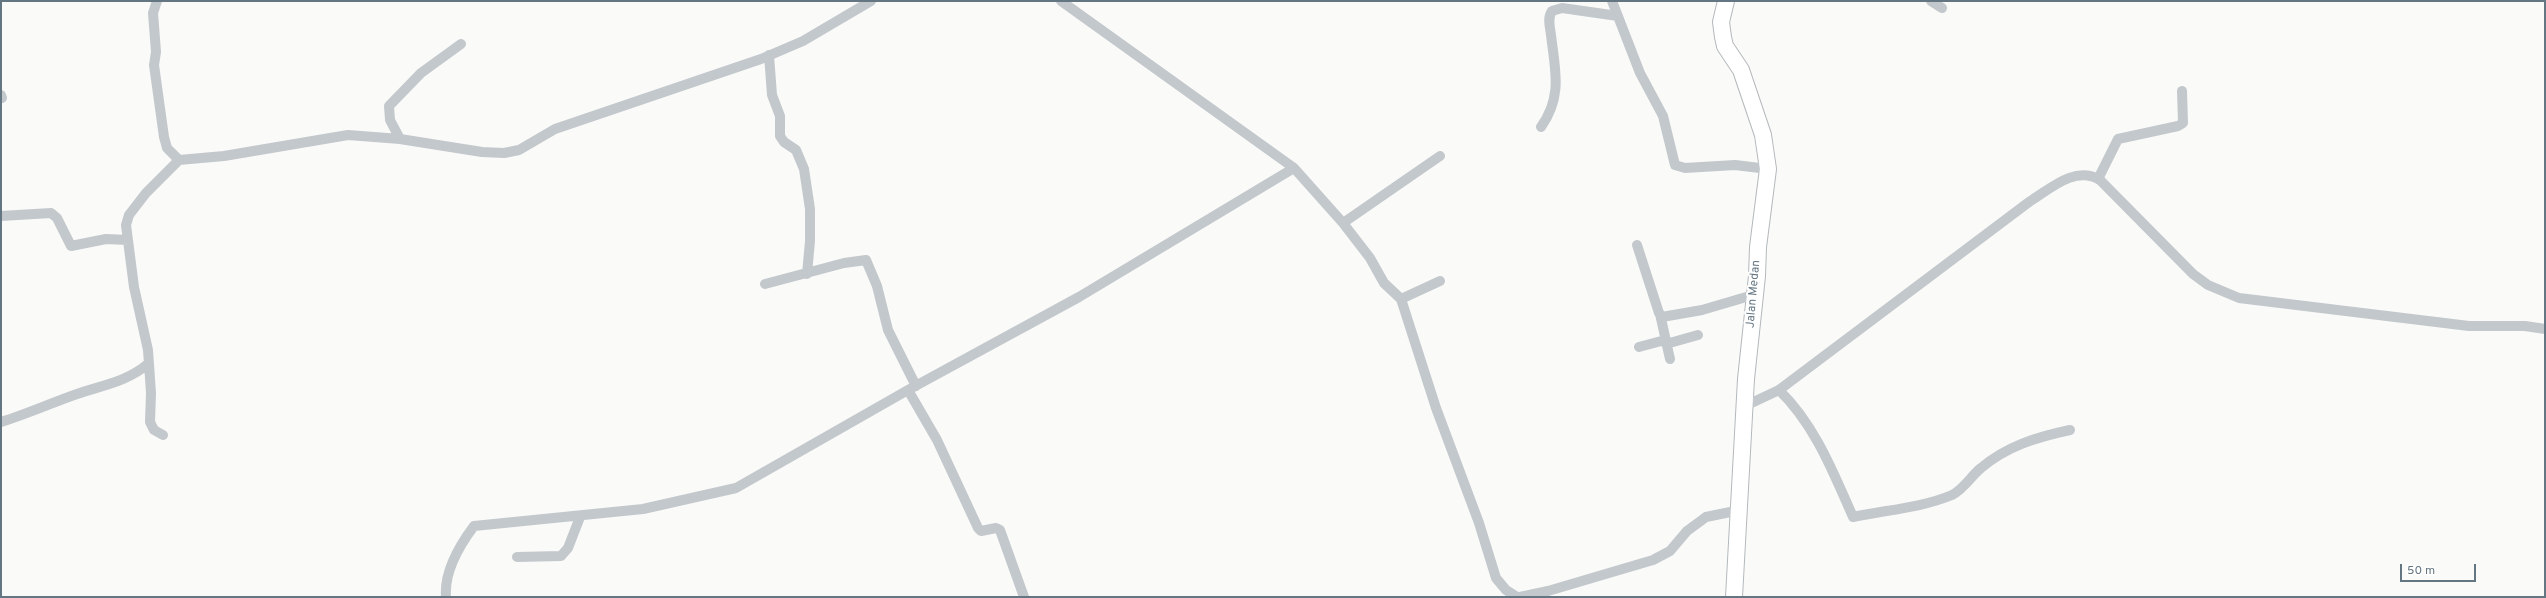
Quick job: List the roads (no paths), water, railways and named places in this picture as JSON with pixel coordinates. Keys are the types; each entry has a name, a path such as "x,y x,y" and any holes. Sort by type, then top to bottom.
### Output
{"highway":[{"name":"Jalan Medan","path":"1726,1 1721,22 1725,46 1742,70 1763,135 1768,169 1754,295 1745,406 1734,597"}],"street":[{"path":"157,1 153,13 156,52 154,65 164,137 167,148 179,160"},
{"path":"163,436 154,430 150,422 149,363 134,287 126,225 128,215 164,174 179,160 224,156 348,135 400,139 482,152 504,153 519,150 555,129 769,55 802,41 870,1"},
{"path":"1061,1 1294,168 1343,223 1370,258 1384,284 1401,299 1436,408 1496,578 1505,594 1518,597 1548,591 1653,560 1670,551 1687,531 1706,517 1740,510"},
{"path":"1612,1 1640,73 1663,116 1674,165 1685,168 1735,165 1768,169"},
{"path":"1931,1 1942,8"},
{"path":"1541,127 1551,112 1556,94 1549,23 1551,13 1555,9 1562,8 1618,16"},
{"path":"400,139 390,120 389,106 421,73 461,44"},
{"path":"769,55 772,94 780,116 780,136 784,142 796,150 804,169 810,210 810,241 807,274"},
{"path":"2098,179 2119,139 2181,124 2184,119 2182,91"},
{"path":"1343,223 1440,156"},
{"path":"446,597 445,585 460,546 474,526 580,517 643,509 736,488 912,388 1079,297 1294,168"},
{"path":"1745,406 1779,390 2029,202 2074,176 2088,175 2098,179 2193,274 2208,285 2239,298 2469,326 2525,326 2545,329"},
{"path":"1,216 51,213 57,218 71,246 106,239 128,240"},
{"path":"1637,245 1660,314 1670,359"},
{"path":"765,284 844,263 866,260 876,286 888,330 912,388 977,527 981,530 996,528 1000,530 1024,597"},
{"path":"1401,299 1440,281"},
{"path":"1660,314 1664,317 1702,310 1754,295"},
{"path":"1639,347 1698,335"},
{"path":"1,422 83,392 118,383 138,373 149,363"},
{"path":"1779,390 1792,402 1814,433 1853,517 1924,503 1953,494 1980,469 2004,452 2024,441 2070,430"},
{"path":"517,557 561,556 568,548 580,517"}]}
